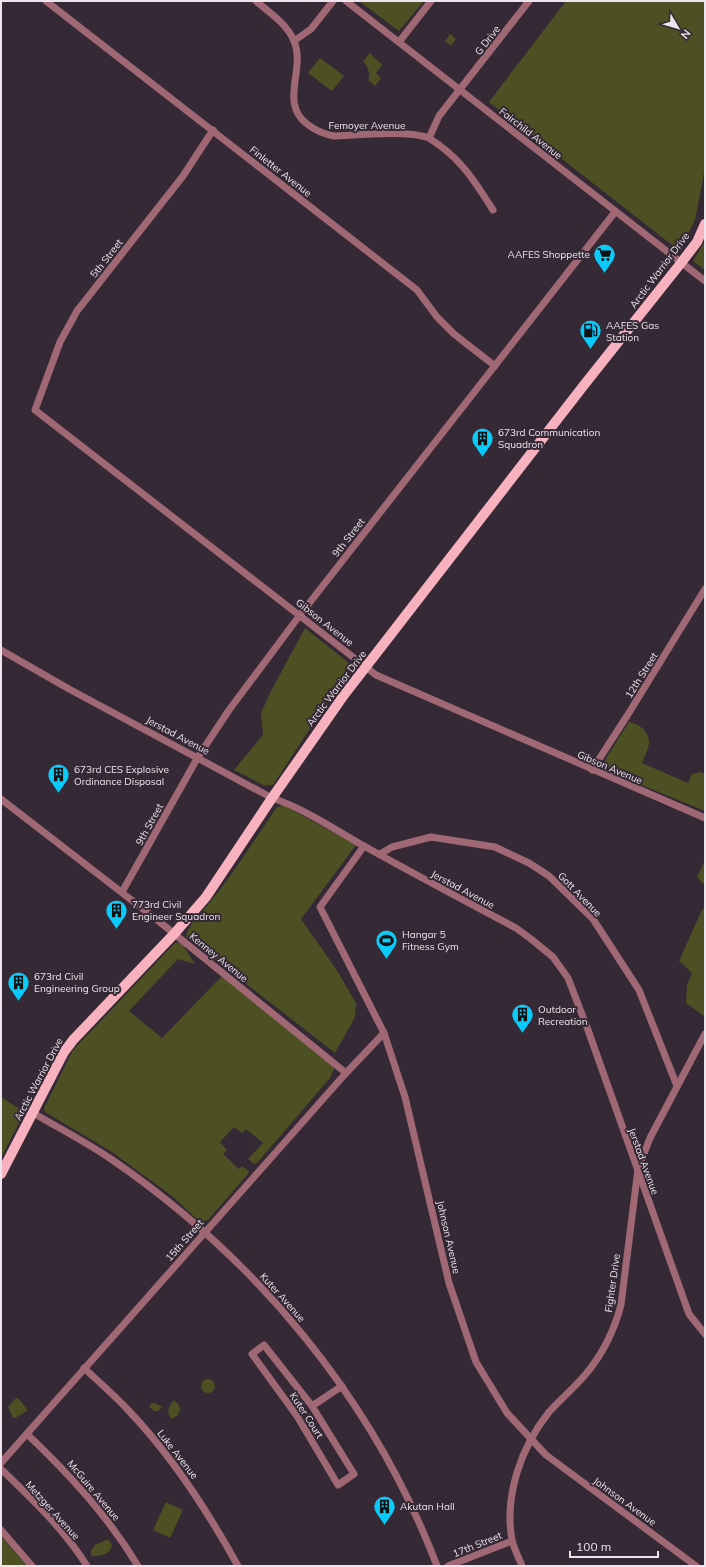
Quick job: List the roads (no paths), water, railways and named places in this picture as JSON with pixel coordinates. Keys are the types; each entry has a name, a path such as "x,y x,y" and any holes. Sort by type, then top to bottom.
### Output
{"main road":[{"name":"Arctic Warrior Drive","path":"1,1174 64,1052 73,1040 174,934 206,897 272,798 344,695 584,385 681,263 697,242 705,224"}],"street":[{"name":"Finletter Avenue","path":"46,1 417,290 437,317 454,334 495,366"},
{"name":"Femoyer Avenue","path":"256,1 283,25 294,40 298,52 297,74 293,95 295,110 303,121 323,134 334,136 404,134 429,138 460,162 493,210"},
{"path":"294,40 311,29 333,1"},
{"name":"Fairchild Avenue","path":"346,1 705,281"},
{"path":"399,42 431,1"},
{"name":"G Drive","path":"429,138 439,116 529,1"},
{"name":"5th Street","path":"35,410 60,342 77,311 183,176 213,130"},
{"name":"9th Street","path":"122,892 198,757 226,715 300,615 615,212"},
{"name":"Gibson Avenue","path":"35,410 376,675 389,682 705,818"},
{"name":"12th Street","path":"592,770 705,589"},
{"name":"Jerstad Avenue","path":"1,650 272,798 285,802 334,828 364,846 516,928 532,939 553,957 568,978 689,1314 705,1334"},
{"name":"Kenney Avenue","path":"1,799 122,892 346,1073"},
{"name":"Gott Avenue","path":"380,854 392,848 431,837 495,847 529,863 549,876 593,920 639,990 677,1086"},
{"name":"Johnson Avenue","path":"364,846 320,907 384,1033 405,1097 449,1283 476,1362 506,1413 546,1455 696,1566"},
{"name":"15th Street","path":"1,1462 346,1073 384,1033"},
{"name":"Fighter Drive","path":"522,1566 512,1541 510,1509 516,1473 531,1439 549,1412 585,1375 599,1357 617,1321 621,1305 638,1169 650,1138 705,1034"},
{"name":"Kuter Avenue","path":"33,1113 82,1140 110,1158 156,1192 205,1232 241,1265 270,1295 304,1335 342,1386 366,1423 398,1479 416,1515 437,1566"},
{"name":"Kuter Court","path":"264,1345 312,1406 354,1474 338,1485 297,1416 252,1354 264,1345"},
{"name":"Luke Avenue","path":"84,1368 129,1410 174,1464 208,1513 238,1566"},
{"name":"Kuter Court","path":"312,1406 342,1386"},
{"name":"McGuire Avenue","path":"27,1434 59,1465 90,1499 138,1566"},
{"name":"Metzger Avenue","path":"1,1469 35,1502 65,1536 87,1566"},
{"path":"1,1530 32,1566"},
{"name":"17th Street","path":"448,1566 512,1541"}],"place":[{"name":"AAFES Shoppette","path":"605,274"},
{"name":"AAFES Gas Station","path":"591,350"},
{"name":"673rd Communication Squadron","path":"482,458"},
{"name":"673rd CES Explosive Ordinance Disposal","path":"59,794"},
{"name":"773rd Civil Engineer Squadron","path":"117,930"},
{"name":"Hangar 5 Fitness Gym","path":"387,960"},
{"name":"673rd Civil Engineering Group","path":"19,1002"},
{"name":"Outdoor Recreation","path":"523,1034"},
{"name":"Akutan Hall","path":"384,1526"}]}
